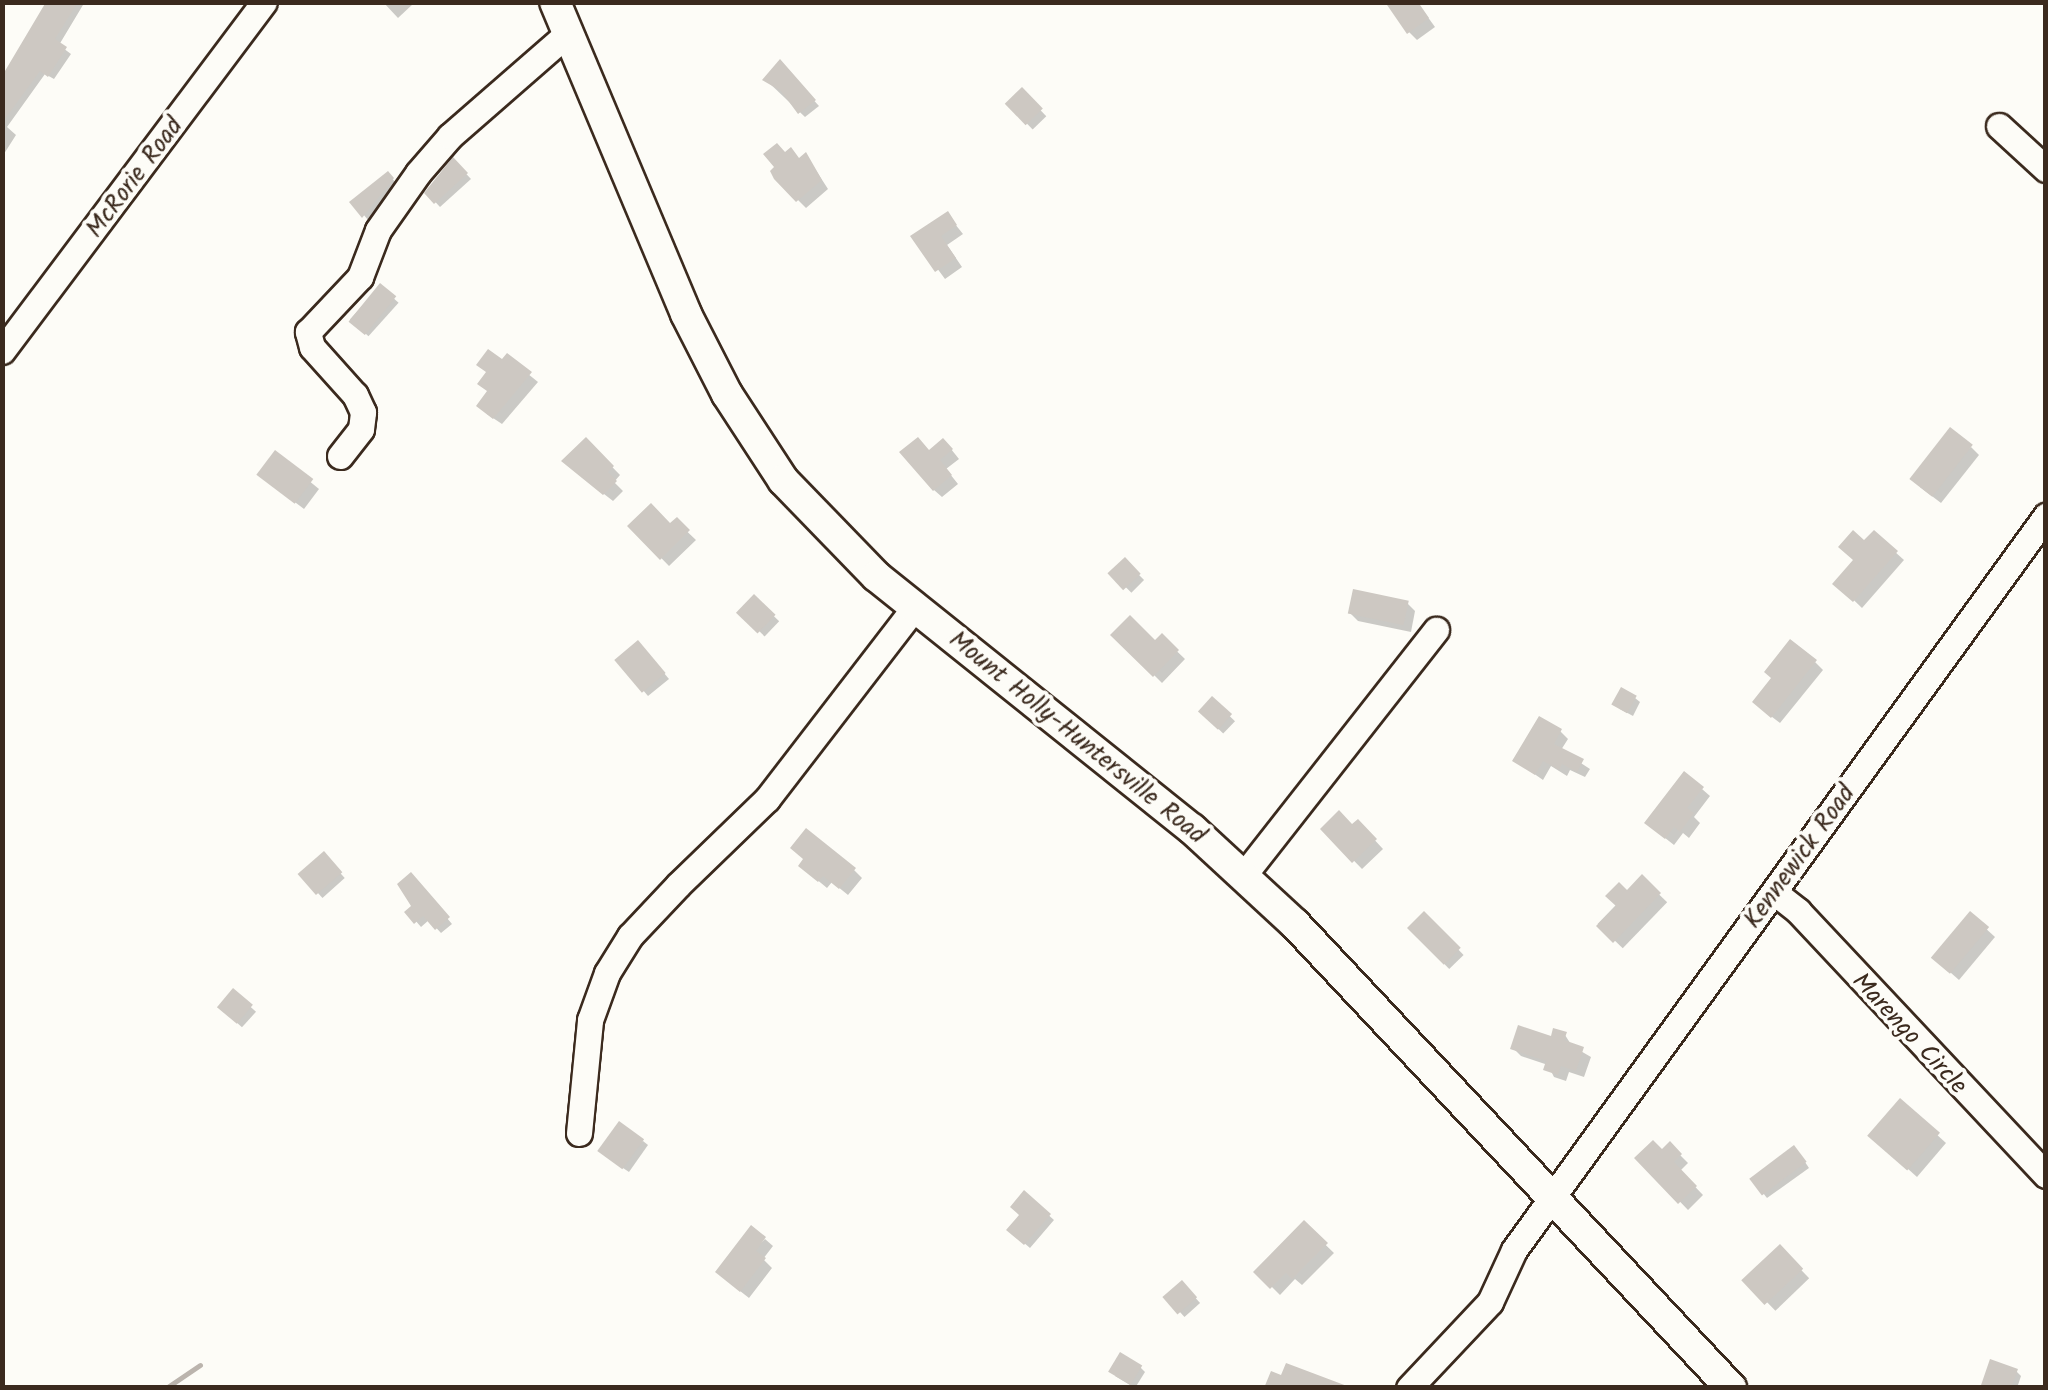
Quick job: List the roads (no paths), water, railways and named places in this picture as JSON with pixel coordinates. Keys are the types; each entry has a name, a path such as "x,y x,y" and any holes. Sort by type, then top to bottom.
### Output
{"main road":[{"name":"Mount Holly-Huntersville Road","path":"554,2 686,314 744,423 821,524 914,608 1192,829 1244,876 1330,958 1731,1388"}],"street":[{"name":"McRorie Road","path":"2,350 264,2"},
{"path":"340,456 361,429 363,412 355,395 312,348 308,332 360,277 378,230 450,136 568,34"},
{"path":"1999,126 2046,169"},
{"name":"Kennewick Road","path":"1409,1388 1490,1302 1514,1250 2046,516"},
{"path":"579,1133 590,1020 606,972 630,936 768,799 914,608"},
{"path":"1244,876 1436,630"},
{"name":"Marengo Circle","path":"1774,892 1798,912 2046,1175"}],"waterway":[{"path":"166,1388 200,1365"}]}
